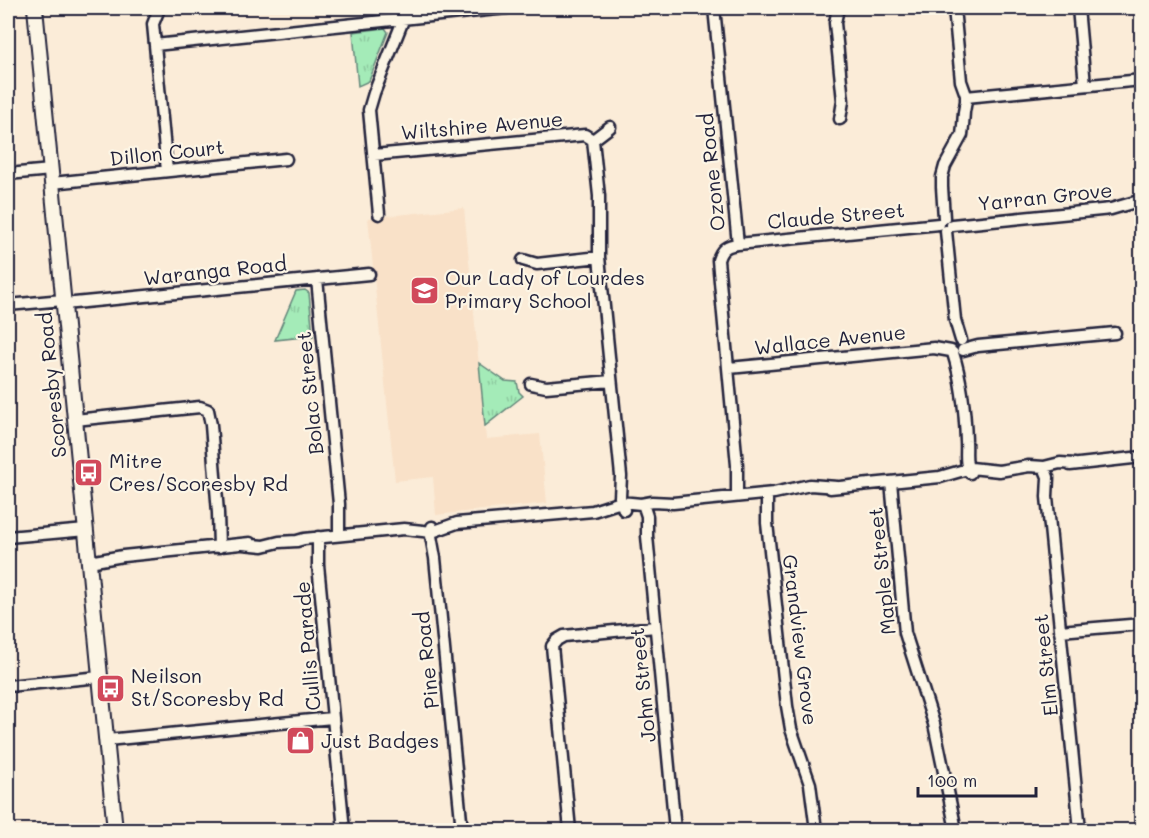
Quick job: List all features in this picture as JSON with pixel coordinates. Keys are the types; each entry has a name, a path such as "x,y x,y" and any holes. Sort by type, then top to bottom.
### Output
{"main road":[{"name":"Scoresby Road","path":"35,8 115,831"}],"street":[{"path":"155,45 406,13 507,8"},
{"name":"Ozone Road","path":"714,8 738,244 726,247 718,260 740,496"},
{"path":"838,8 835,23 843,101 840,119"},
{"path":"954,8 961,81 966,97 962,135 945,166 942,187 970,470"},
{"path":"1078,8 1085,86"},
{"path":"159,9 153,24 167,171"},
{"path":"380,214 369,110 406,13"},
{"path":"966,97 1142,80"},
{"path":"610,126 593,140 599,196 599,257 624,505"},
{"name":"Wiltshire Avenue","path":"374,154 585,135 593,140"},
{"name":"Dillon Court","path":"8,174 51,177 167,171 286,159"},
{"name":"Yarran Grove","path":"945,224 1107,210 1142,200"},
{"name":"Claude Street","path":"738,244 945,224"},
{"path":"523,260 537,264 599,257"},
{"name":"Waranga Road","path":"8,305 369,274"},
{"name":"Bolac Street","path":"317,279 342,535"},
{"path":"957,347 1115,333"},
{"name":"Wallace Avenue","path":"729,368 957,347"},
{"path":"531,384 551,387 611,381"},
{"path":"75,420 200,407 208,410 221,547"},
{"path":"89,559 221,547 277,537 312,538 404,529 416,525 432,530 446,522 457,524 593,511 624,505 644,509 652,502 795,494 837,487 940,477 956,478 970,470 985,475 1029,466 1044,470 1060,463 1075,464 1142,457"},
{"name":"Elm Street","path":"1044,470 1080,831"},
{"name":"Maple Street","path":"891,482 905,633 934,724 956,831"},
{"name":"Grandview Grove","path":"767,494 767,523 787,706 791,729 810,784 816,831"},
{"name":"John Street","path":"644,509 675,831"},
{"path":"8,537 86,530"},
{"name":"Pine Road","path":"432,530 462,831"},
{"name":"Cullis Parade","path":"312,538 318,566 344,831"},
{"path":"1060,631 1142,624"},
{"path":"570,831 552,646 556,640 564,636 655,627"},
{"path":"8,686 100,677"},
{"path":"107,740 332,718"}],"shaded area":[{"name":"Our Lady of Lourdes Primary School","path":"464,208 486,439 540,434 547,503 436,515 433,477 395,481 368,218"}],"green space":[{"path":"385,28 388,32 369,81 358,86 353,32"},
{"path":"305,290 309,293 313,336 275,340 296,291"},
{"path":"479,363 505,381 517,382 519,392 523,396 485,426"}],"place":[{"name":"Our Lady of Lourdes Primary School","path":"424,290"},
{"name":"Mitre Cres/Scoresby Rd","path":"88,473"},
{"name":"Neilson St/Scoresby Rd","path":"110,688"},
{"name":"Just Badges","path":"300,741"}]}
